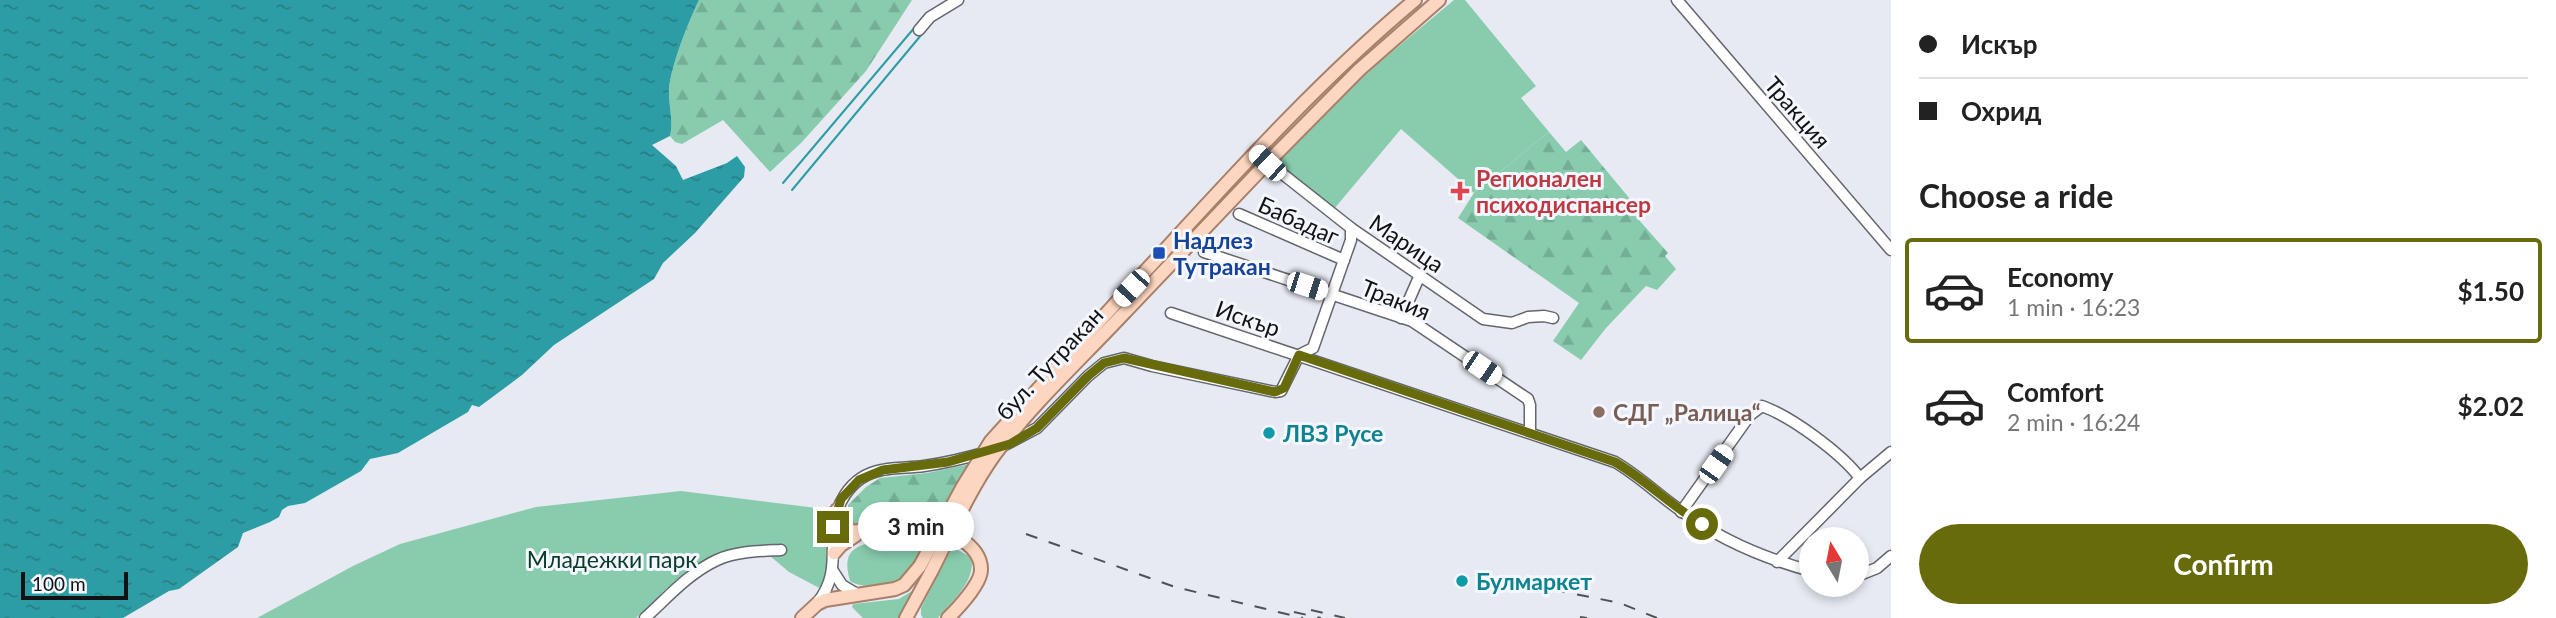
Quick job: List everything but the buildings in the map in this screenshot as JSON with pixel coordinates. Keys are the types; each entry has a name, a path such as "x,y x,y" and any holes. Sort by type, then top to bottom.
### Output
{"main road":[{"name":"бул. Тутракан","path":"909,616 925,569 994,455 1256,153 1348,58 1415,0"},
{"name":"бул. Тутракан","path":"1120,308 1368,62 1439,0"},
{"path":"837,510 841,521 858,532"},
{"path":"833,536 906,524 933,526 956,537 973,550 982,569 979,578 948,618"},
{"path":"834,553 858,532"},
{"path":"802,618 817,604 837,596 895,589 925,569"}],"street":[{"path":"919,30 930,17 958,0"},
{"name":"Тракция","path":"1677,0 1891,250"},
{"name":"Марица","path":"1256,153 1350,228 1483,319 1512,323 1528,317 1553,318"},
{"name":"Бабадаг","path":"1239,214 1344,260"},
{"path":"817,604 833,571 833,536 837,510 841,499 859,480 883,470 948,462 1010,444 1037,428 1104,363 1124,358 1275,392 1284,388 1299,355 1313,348 1351,240 1350,228"},
{"name":"Тракия","path":"1204,252 1412,321 1528,399 1530,432"},
{"path":"1401,318 1420,275"},
{"name":"Искър","path":"1171,313 1615,462 1649,484 1681,512 1744,549 1799,568"},
{"path":"1681,512 1750,415 1762,406 1774,411 1835,452 1860,478"},
{"path":"1777,562 1860,478 1891,452"},
{"path":"645,618 689,577 719,559 749,552 781,550"},
{"path":"1869,571 1891,556"},
{"path":"833,571 842,585 858,594"}],"green space":[{"path":"699,0 912,0 866,71 802,142 770,172 723,120 682,144 675,142 670,136 669,88 673,67"},
{"path":"1454,0 1465,0 1536,86 1521,98 1549,132 1474,193 1401,129 1334,209 1276,164 1370,70"},
{"path":"1549,132 1566,152 1581,140 1630,199 1625,204 1668,253 1665,256 1676,269 1657,290 1646,286 1606,328 1581,360 1553,341 1579,303 1458,218 1474,193"},
{"path":"975,463 939,524 907,517 859,529 848,518 848,505 866,487 880,478 927,473"},
{"name":"Младежки парк","path":"681,491 833,510 825,591 789,572 758,546 717,556 666,589 636,618 257,618 400,544 536,507"},
{"path":"902,534 926,541 909,573 893,582 878,586 850,581 848,560 854,549"},
{"path":"952,547 971,557 972,566 967,582 938,618 923,618 921,608"},
{"path":"917,588 900,618 863,618 852,607 853,604 899,599"}],"water":[{"path":"0,0 699,0 673,67 669,88 670,136 652,145 676,166 683,180 727,163 737,156 745,167 744,177 695,233 663,263 654,279 554,345 522,375 479,407 472,405 468,412 398,453 370,459 361,471 305,503 288,506 282,510 279,517 243,533 238,547 179,589 169,591 123,618 0,618"}],"waterway":[{"path":"783,183 915,27"},
{"path":"792,190 922,34"}],"railway":[{"path":"1026,534 1175,587 1303,618"},
{"path":"1530,585 1620,603 1657,618"},
{"path":"1311,610 1345,618"},
{"path":"1294,612 1321,618"},
{"path":"1580,617 1587,618"}],"place":[{"name":"Регионален психодиспансер","path":"1460,191"},
{"name":"Надлез Тутракан","path":"1159,253"},
{"name":"СДГ „Ралица“","path":"1599,412"},
{"name":"ЛВЗ Русе","path":"1269,433"},
{"name":"Булмаркет","path":"1462,581"}],"route":[{"path":"833,527 841,499 859,480 883,470 948,462 1010,444 1037,428 1104,363 1124,358 1275,392 1284,388 1299,355 1615,462 1649,484 1681,512 1702,524"}]}
